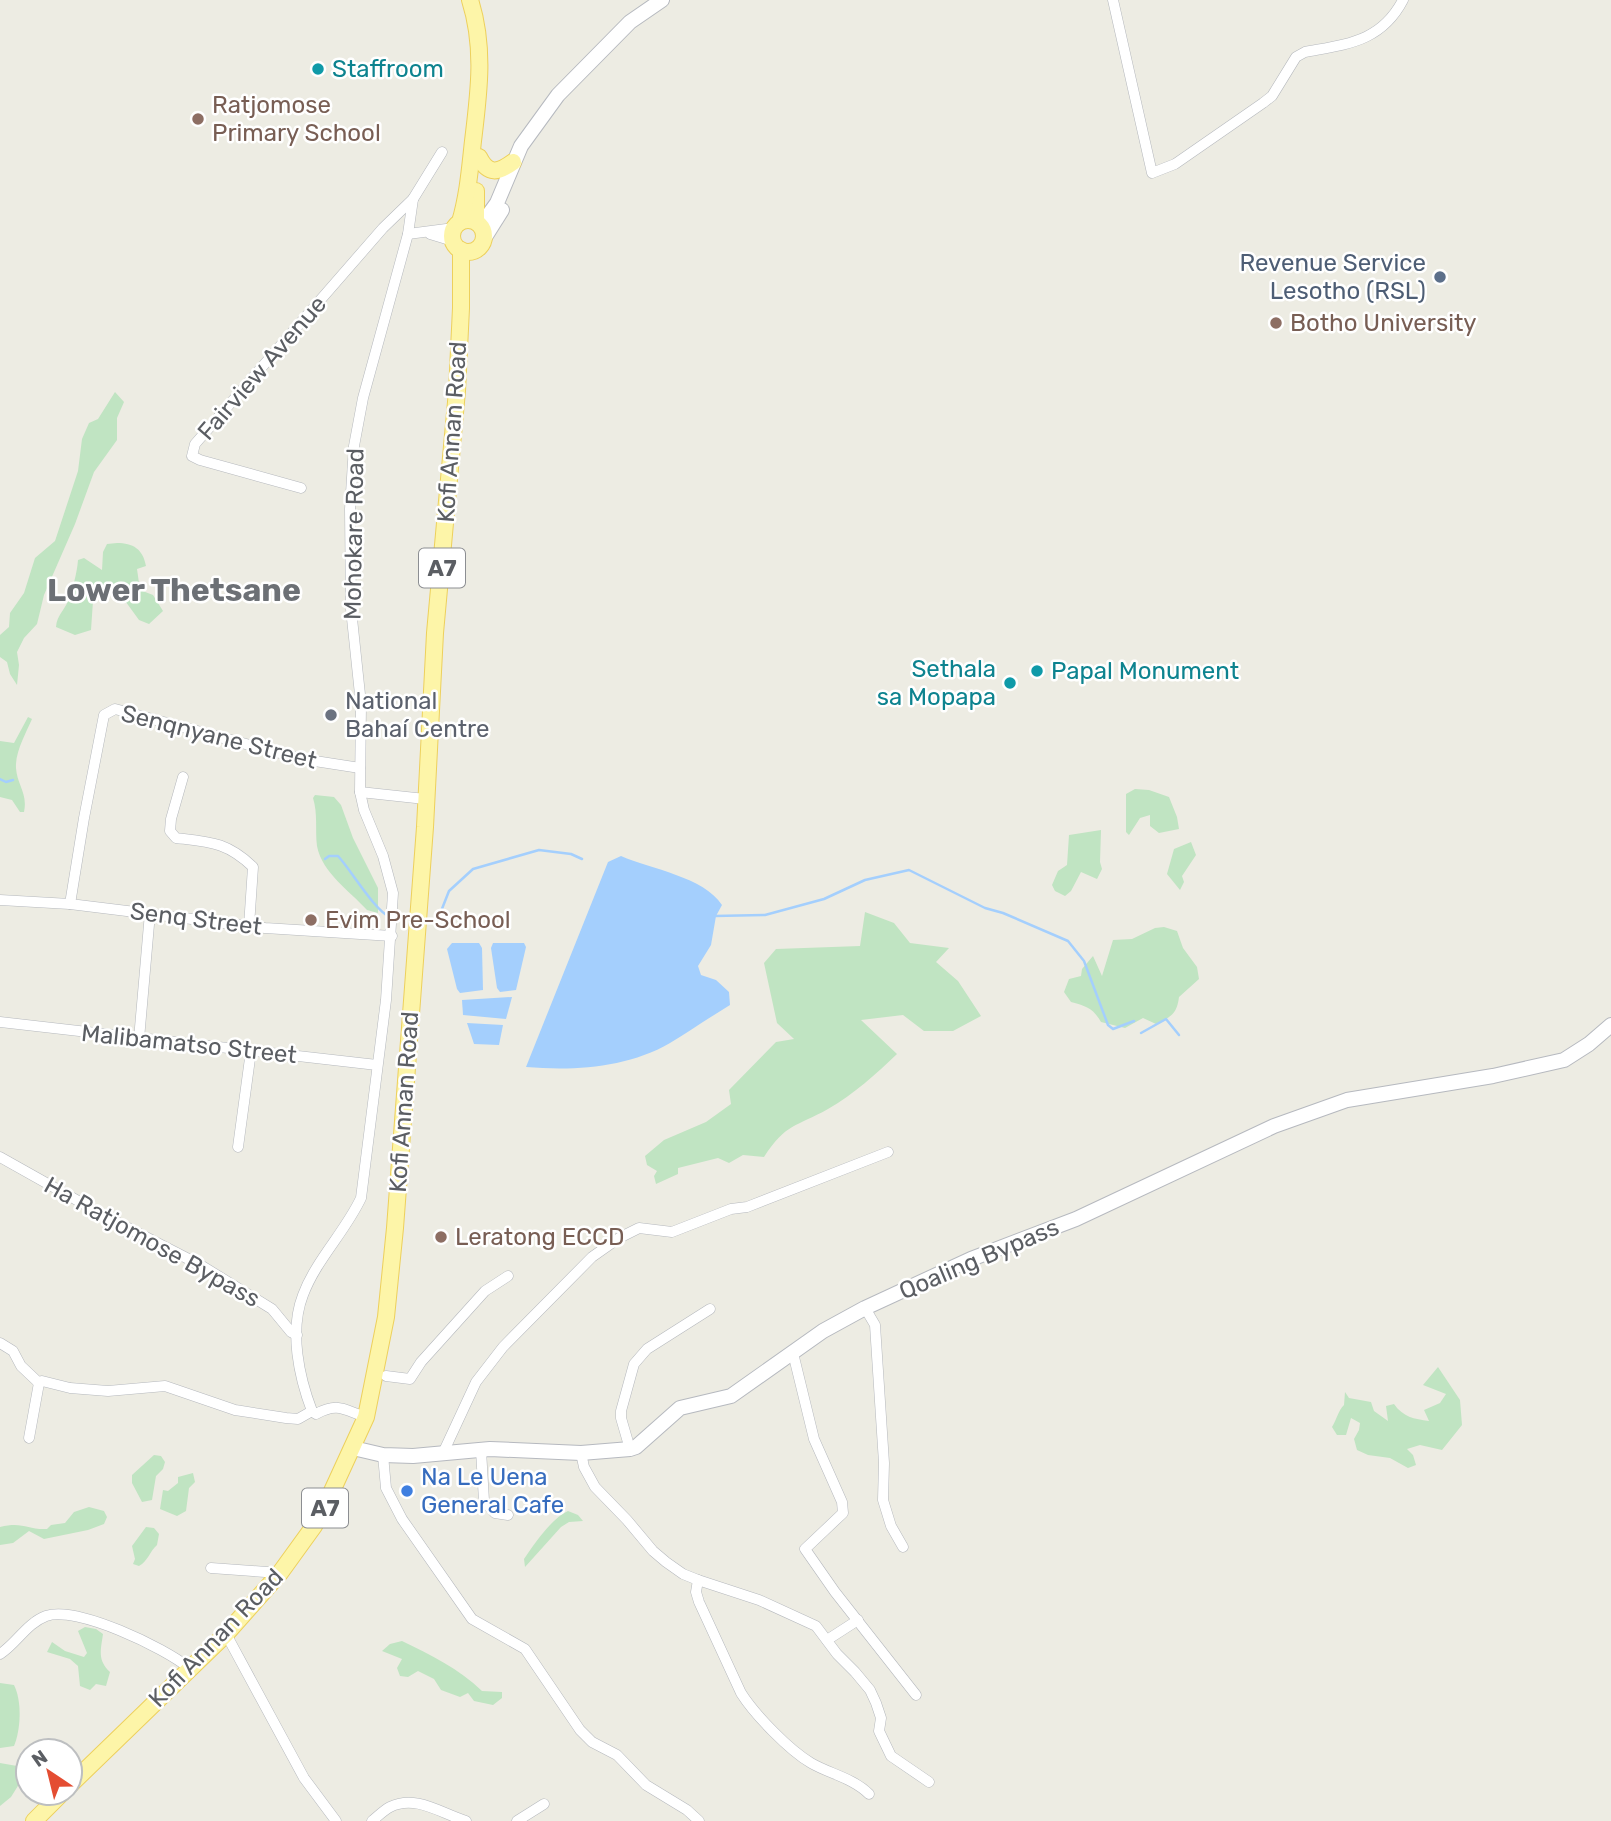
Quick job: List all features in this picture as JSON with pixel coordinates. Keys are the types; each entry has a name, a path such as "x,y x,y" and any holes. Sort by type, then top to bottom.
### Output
{"main road":[{"name":"Kofi Annan Road","path":"468,234 467,199 478,112 480,59 477,27 470,0"},
{"path":"468,234 497,203 521,146 558,95 630,22 662,0"},
{"path":"468,234 502,211 526,150 564,99 571,84"},
{"name":"Kofi Annan Road","path":"84,1771 226,1634 280,1573 314,1526 354,1448 366,1417 390,1283 435,633 457,391 461,308 468,234 480,157 478,112"},
{"path":"480,157 492,172 503,170 513,162"},
{"name":"Qoaling Bypass","path":"630,1449 636,1447 680,1408 731,1396 823,1331 865,1308 971,1259 1076,1219 1274,1126 1347,1100 1493,1076 1564,1060 1611,1025"},
{"path":"354,1448 383,1455 413,1456 481,1450 581,1453 630,1449"},
{"path":"34,1821 48,1807"}],"street":[{"path":"1112,0 1152,173 1175,164 1272,96 1296,57 1305,52 1360,41 1390,22 1404,0"},
{"path":"413,200 442,152"},
{"name":"Mohokare Road","path":"312,1411 300,1373 297,1335 302,1296 317,1267 351,1219 361,1198 392,936 393,893 360,792 361,704 351,609 350,509 354,446 363,398 408,234 413,200"},
{"name":"Fairview Avenue","path":"301,488 200,460 192,456 195,444 383,228 413,200"},
{"path":"408,234 468,234"},
{"name":"Senqnyane Street","path":"70,904 104,715 115,709 303,760 360,768"},
{"path":"183,777 170,831 176,838 214,842 237,852 253,867 248,926"},
{"path":"360,792 425,799"},
{"name":"Senq Street","path":"0,900 70,904 248,926 392,936"},
{"path":"139,1038 150,913"},
{"name":"Malibamatso Street","path":"0,1022 377,1065"},
{"path":"238,1147 251,1051"},
{"path":"443,1453 476,1382 503,1347 574,1273 619,1238 639,1228 672,1232 732,1209 747,1207 888,1152"},
{"name":"Ha Ratjomose Bypass","path":"0,1157 202,1266 272,1309 290,1332 297,1335"},
{"path":"386,1376 410,1378 421,1362 485,1291 508,1276"},
{"path":"865,1308 875,1325 884,1463 883,1500 891,1527 904,1547"},
{"path":"630,1449 621,1418 623,1396 634,1364 647,1349 710,1309"},
{"path":"0,1343 13,1351 21,1366 39,1383"},
{"path":"793,1353 814,1439 842,1502 843,1513 805,1549 816,1567 916,1695"},
{"path":"39,1383 42,1381 70,1388 108,1391 165,1386 235,1410 298,1419 312,1411 316,1414 326,1407 343,1408 366,1417"},
{"path":"29,1438 39,1383"},
{"path":"481,1450 484,1501 495,1513 508,1515"},
{"path":"581,1453 584,1467 595,1487 653,1551 683,1574 759,1600 816,1626 873,1696 881,1718 879,1731 891,1755 929,1782"},
{"path":"383,1455 386,1488 402,1520 472,1619 525,1649 580,1730 592,1742 617,1755 646,1785 687,1810 699,1821"},
{"path":"211,1568 280,1573"},
{"path":"698,1580 696,1592 699,1602 750,1707 799,1755 834,1774 856,1782 869,1794"},
{"path":"0,1654 40,1619 55,1615 95,1622 131,1634 165,1650 189,1668"},
{"path":"827,1640 858,1620"},
{"path":"226,1634 304,1778 337,1821"},
{"path":"372,1821 390,1807 408,1802 426,1805 466,1821"},
{"path":"517,1821 544,1804"}],"green space":[{"path":"115,392 124,402 117,418 117,440 94,472 44,595 37,624 24,638 17,652 17,685 7,662 0,657 0,635 9,627 10,613 24,593 35,558 55,541 78,471 82,439 89,423 98,419"},
{"path":"107,544 128,544 140,551 146,566 137,569 140,590 153,595 163,611 149,624 139,620 115,587 104,591 93,601 91,630 75,635 56,627 72,591 78,560 84,558 102,570 103,552"},
{"path":"28,717 32,719 16,762 25,800 24,812 20,812 12,800 0,797 0,741 14,743"},
{"path":"1135,789 1149,790 1169,797 1179,829 1159,833 1150,826 1150,815 1140,818 1129,835 1126,832 1126,794"},
{"path":"315,795 334,797 341,805 353,838 378,888 378,913 367,910 331,873 320,856 313,798"},
{"path":"1101,830 1102,869 1097,879 1081,872 1071,891 1065,896 1055,891 1052,885 1058,871 1067,865 1069,835"},
{"path":"1191,842 1196,855 1182,876 1184,882 1180,890 1167,874 1174,849"},
{"path":"865,912 894,923 910,943 949,948 936,962 958,981 981,1016 953,1031 924,1031 903,1015 861,1020 897,1054 864,1083 838,1103 785,1132 764,1157 743,1155 729,1163 718,1158 678,1168 678,1174 656,1184 654,1176 657,1171 647,1165 645,1156 664,1140 706,1122 731,1104 729,1090 776,1042 794,1039 777,1023 764,963 776,949 860,946"},
{"path":"1164,927 1177,931 1183,948 1197,967 1199,979 1179,997 1175,1011 1169,1017 1156,1024 1143,1018 1125,1028 1101,1022 1089,1008 1071,1002 1064,992 1069,979 1081,976 1082,969 1093,956 1102,976 1113,940 1132,939 1155,928"},
{"path":"1438,1367 1460,1400 1462,1425 1442,1450 1420,1445 1407,1449 1413,1455 1416,1465 1408,1468 1390,1458 1368,1455 1357,1450 1354,1439 1360,1423 1351,1418 1346,1435 1337,1435 1332,1427 1344,1405 1345,1392 1349,1398 1371,1402 1374,1411 1388,1421 1386,1406 1394,1404 1409,1417 1429,1421 1424,1410 1440,1403 1446,1394 1423,1385"},
{"path":"154,1455 161,1456 165,1462 163,1469 156,1476 152,1500 142,1502 132,1483 132,1475"},
{"path":"193,1473 195,1482 189,1488 186,1511 177,1516 160,1509 163,1490 168,1491 178,1483 178,1477"},
{"path":"89,1507 104,1511 107,1517 104,1524 44,1539 29,1531 13,1543 0,1545 0,1527 20,1525 47,1529 51,1525 65,1523 74,1512"},
{"path":"568,1511 578,1515 583,1521 569,1522 561,1527 525,1567 524,1559 538,1539 556,1519"},
{"path":"146,1527 154,1528 159,1534 157,1545 139,1566 133,1564 135,1559 132,1546"},
{"path":"85,1627 96,1629 103,1634 102,1659 110,1672 106,1686 96,1684 90,1690 80,1686 78,1666 70,1659 47,1652 52,1642 65,1651 84,1657 87,1653 78,1631"},
{"path":"402,1641 454,1669 482,1691 502,1692 502,1698 493,1705 474,1701 468,1693 460,1697 441,1690 434,1679 418,1671 408,1677 400,1676 397,1668 402,1659 382,1651 390,1644"},
{"path":"0,1683 14,1685 20,1715 14,1746 0,1748"},
{"path":"0,1763 14,1765 14,1792 0,1806"}],"water":[{"path":"621,856 703,887 722,905 716,916 711,945 698,966 701,975 716,980 729,992 730,1005 670,1043 636,1058 581,1068 526,1067 608,862"},
{"path":"452,943 479,943 482,948 483,990 460,993 457,989 447,949"},
{"path":"493,943 524,943 526,947 516,990 500,992 497,988 491,948"},
{"path":"512,997 506,1019 463,1015 462,1000"},
{"path":"467,1023 503,1025 499,1045 474,1044"}],"waterway":[{"path":"0,779 6,782 13,780"},
{"path":"436,924 449,891 473,869 539,850 571,854 582,859"},
{"path":"325,859 338,856 370,899 390,917"},
{"path":"714,916 765,915 824,899 865,880 909,870 985,908 1068,941 1084,961 1108,1025 1113,1029 1134,1021"},
{"path":"1141,1033 1166,1019 1179,1035"}],"place":[{"name":"Staffroom","path":"318,69"},
{"name":"Ratjomose Primary School","path":"198,119"},
{"name":"Revenue Service Lesotho (RSL)","path":"1440,277"},
{"name":"Botho University","path":"1276,323"},
{"name":"Papal Monument","path":"1037,671"},
{"name":"Sethala sa Mopapa","path":"1010,683"},
{"name":"National Bahaí Centre","path":"331,715"},
{"name":"Evim Pre-School","path":"311,920"},
{"name":"Leratong ECCD","path":"441,1237"},
{"name":"Na Le Uena General Cafe","path":"407,1491"}],"district":[{"name":"Lower Thetsane","path":"174,590"}]}
